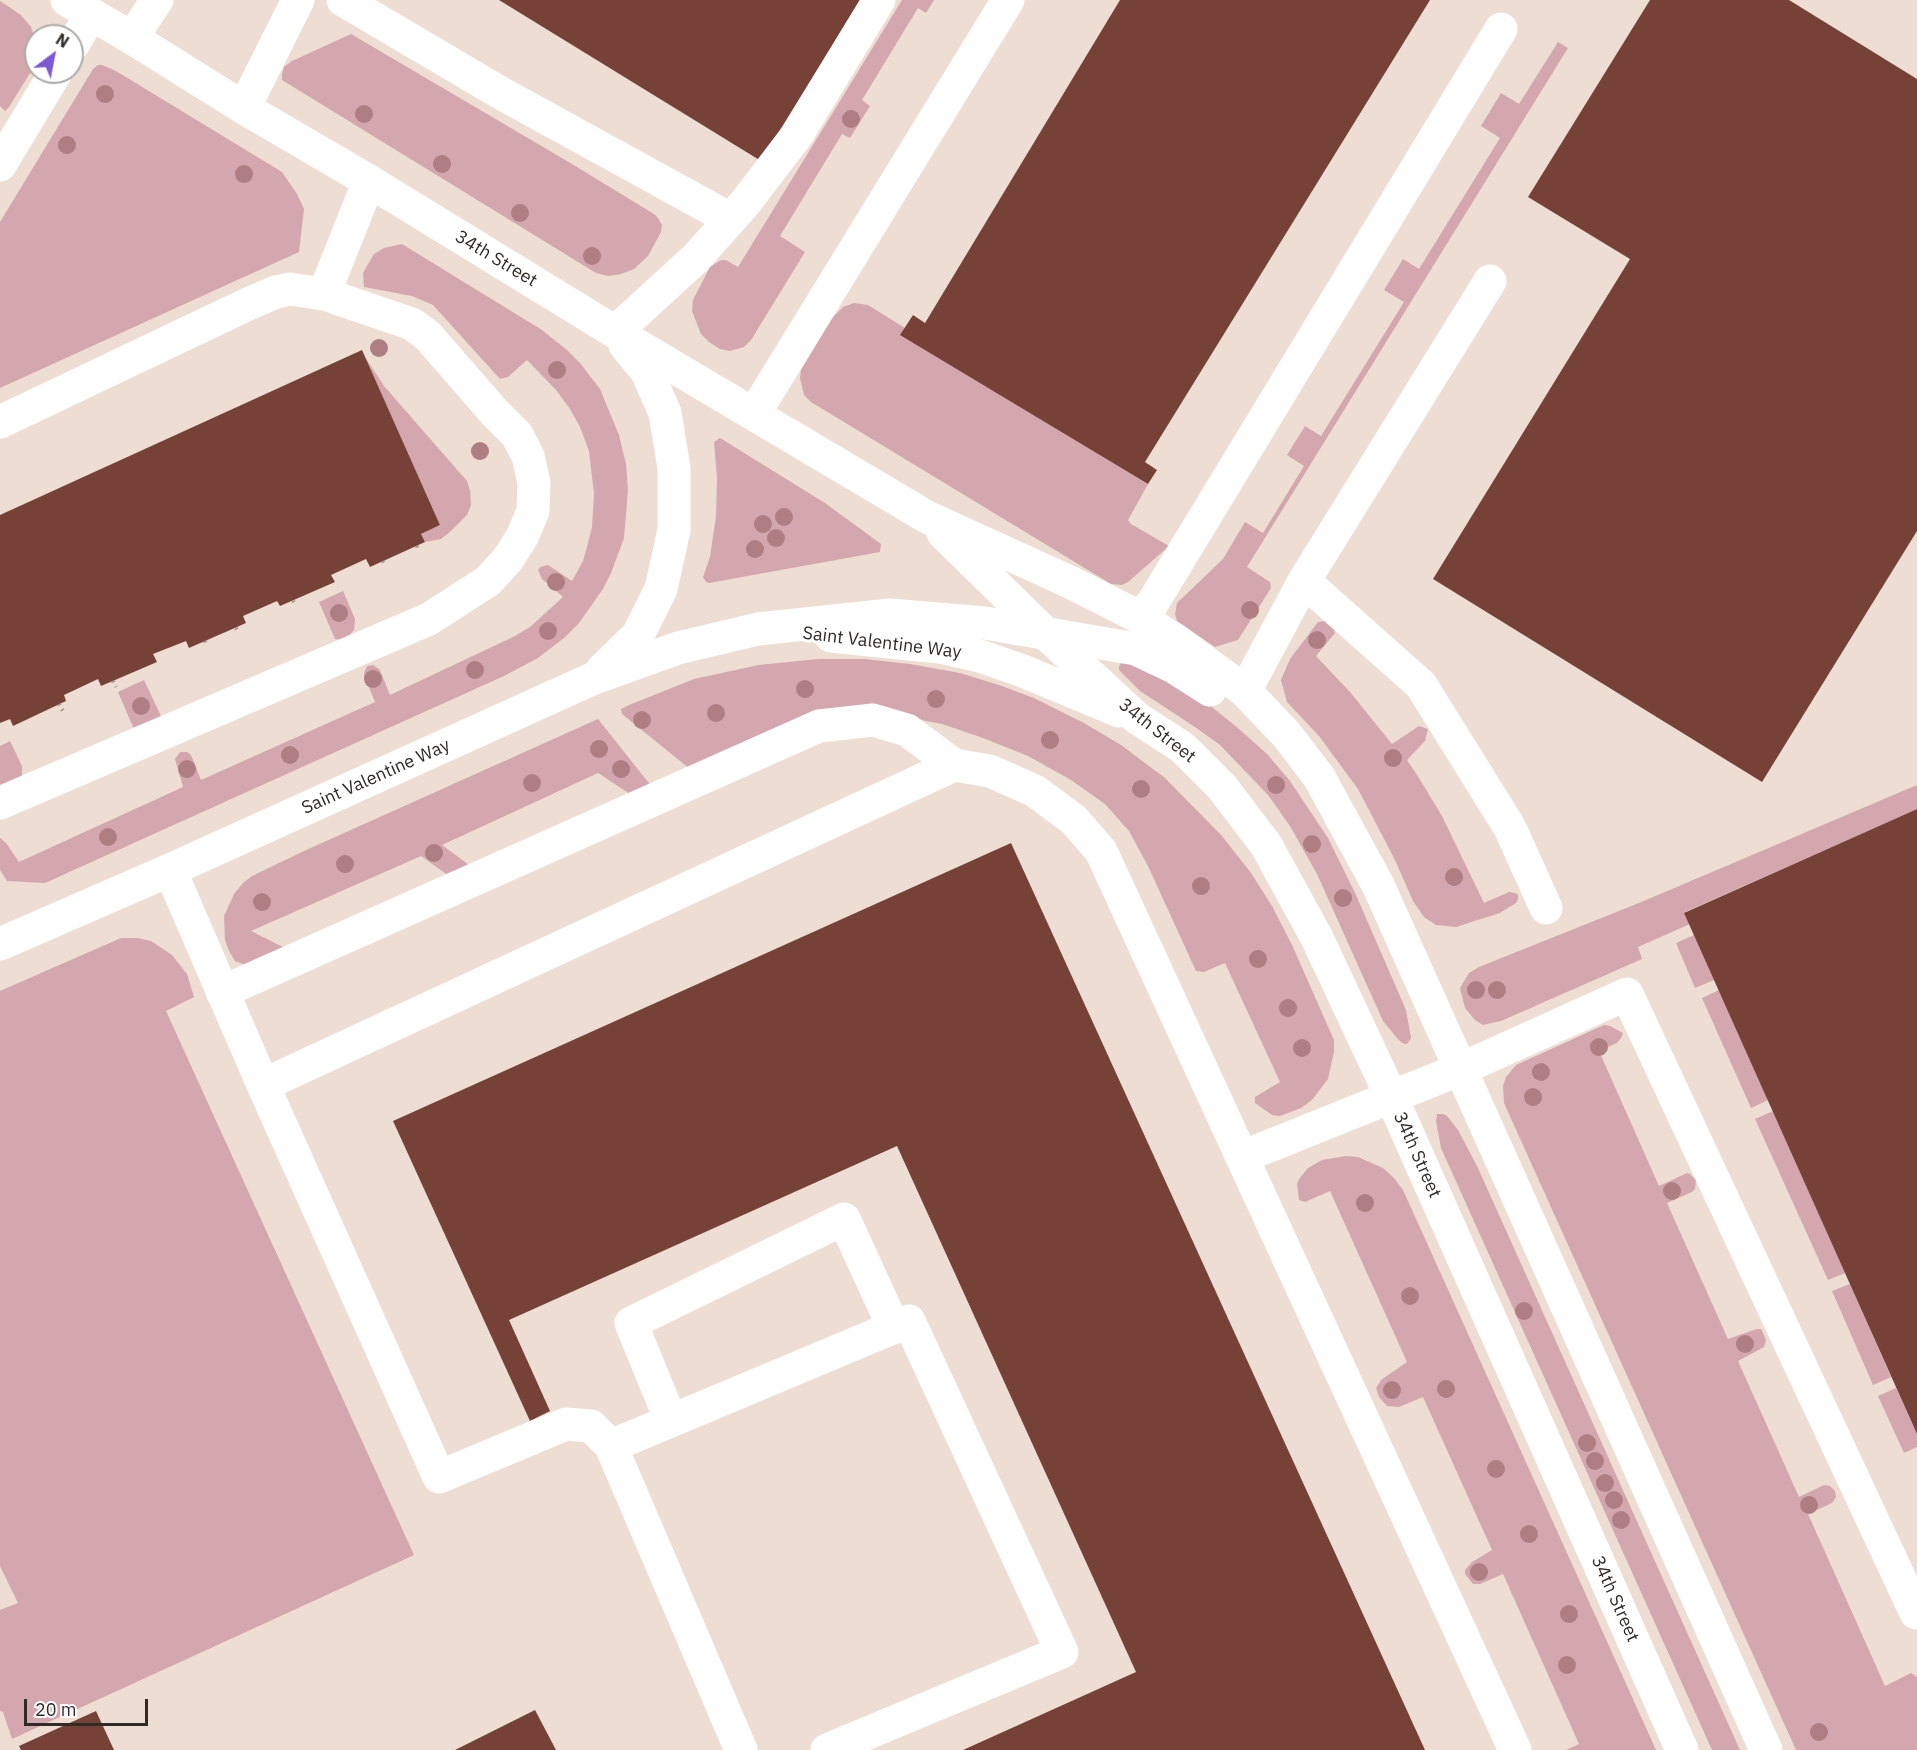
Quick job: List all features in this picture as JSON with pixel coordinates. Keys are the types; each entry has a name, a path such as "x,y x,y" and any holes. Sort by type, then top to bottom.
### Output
{"street":[{"path":"132,38 157,0"},
{"path":"244,108 298,0"},
{"path":"343,0 499,92 730,219"},
{"path":"592,679 638,635 661,589 674,530 674,468 665,413 647,372 615,332 696,258 745,203 797,135 879,0"},
{"path":"754,414 1008,0"},
{"path":"76,24 79,7"},
{"name":"34th Street","path":"79,7 615,332 927,517 1072,583 1139,617 1178,642 1245,691 1286,734 1319,777 1378,885 1766,1750"},
{"path":"1139,617 1152,604 1501,29"},
{"path":"0,165 8,133 47,84"},
{"path":"324,294 369,182"},
{"path":"1245,691 1304,581 1490,281"},
{"path":"0,422 248,304 276,292 290,289 324,294 396,317 412,324 428,336 517,435 528,456 534,483 533,511 522,537 508,559 488,581 429,619 0,803"},
{"name":"34th Street","path":"927,517 1046,634 1137,718 1183,748 1222,787 1266,845 1317,938 1391,1096 1682,1750"},
{"path":"1304,581 1420,685 1510,828 1546,908"},
{"name":"Saint Valentine Way","path":"1,942 170,870 592,679 678,648 758,629 890,615 985,623 1046,634"},
{"name":"Saint Valentine Way","path":"758,629 939,647 980,656 1023,671 1137,718"},
{"path":"1046,634 1136,649 1174,667 1223,699 1297,768 1319,777"},
{"path":"222,992 819,726 873,720 907,730 954,765 990,771 1035,791 1074,820 1101,851 1515,1750"},
{"path":"263,1085 954,765"},
{"path":"170,870 263,1085 439,1477 566,1424 591,1426 611,1446 741,1750"},
{"path":"1242,1157 1461,1069 1627,994 1916,1613"},
{"path":"671,1421 631,1323 844,1219 894,1328"},
{"path":"611,1446 909,1321 1062,1652 827,1750"}],"path":[{"path":"292,601 296,606"},
{"path":"113,681 116,687"},
{"path":"59,704 63,711"}],"shaded area":[{"path":"902,0 934,0 926,13 918,8 862,100 870,106 850,138 842,134 780,236 805,252 751,340 744,347 730,351 720,349 701,334 692,311 693,300 710,267 721,260 726,260 738,267"},
{"path":"0,1 21,15 28,24 24,24 24,83 5,111 0,106"},
{"path":"351,34 654,214 662,225 661,232 648,256 634,269 621,274 608,276 596,273 282,80 284,67 292,61"},
{"path":"1558,42 1568,48 1247,567 1270,582 1271,588 1238,640 1215,647 1177,621 1175,614 1177,603 1223,559 1245,522 1263,533 1304,466 1287,455 1305,426 1321,436 1404,302 1384,290 1403,259 1419,269 1500,138 1481,126 1501,93 1519,104"},
{"path":"102,65 116,71 282,172 304,209 299,252 0,388 0,222 93,69"},
{"path":"402,244 542,330 580,363 600,389 619,435 626,464 628,490 624,538 603,589 579,623 564,638 538,658 504,676 45,883 7,881 0,870 0,838 19,862 183,787 175,759 180,752 187,752 191,755 201,780 375,702 365,678 364,673 367,666 373,665 380,670 390,695 515,636 530,627 563,597 542,579 538,570 548,565 572,581 583,561 592,527 594,494 589,451 580,427 556,390 527,360 508,377 500,379 433,305 412,296 364,287 363,273 374,254 384,248"},
{"path":"854,303 868,305 905,328 901,335 1148,484 1128,520 1169,546 1128,582 1122,585 1111,584 811,402 804,395 800,378 801,370 832,318 843,307"},
{"path":"365,357 384,386 467,481 471,505 467,515 441,539 425,542 421,534 440,525"},
{"path":"720,438 825,503 881,544 880,552 706,582 703,577 710,557 716,516 717,478 714,442"},
{"path":"343,591 355,619 354,630 342,640 335,639 319,602"},
{"path":"1324,621 1334,627 1335,633 1316,656 1350,692 1392,744 1419,726 1428,729 1425,741 1407,760 1442,816 1484,903 1509,892 1518,895 1516,903 1500,913 1456,927 1436,925 1424,917 1413,901 1395,860 1358,789 1319,736 1287,702 1281,680 1290,659 1318,622"},
{"path":"818,659 864,659 910,664 960,673 999,685 1034,698 1084,723 1121,745 1165,778 1222,836 1251,873 1272,906 1292,945 1334,1040 1334,1052 1328,1079 1312,1100 1301,1108 1280,1116 1272,1115 1255,1103 1255,1097 1280,1082 1225,963 1204,972 1196,971 1148,866 1129,831 1105,804 1071,780 1028,756 983,738 942,724 906,717 690,769 622,714 621,709 629,705 694,679 759,665"},
{"path":"1122,662 1146,668 1208,704 1267,754 1290,781 1328,838 1356,895 1406,1010 1411,1038 1407,1044 1402,1043 1383,1021 1317,874 1290,826 1268,795 1220,745 1140,691 1119,670"},
{"path":"144,680 161,716 159,724 142,732 133,727 118,692"},
{"path":"598,719 652,787 639,800 598,773 442,845 469,865 452,878 421,856 251,931 283,947 248,966 235,961 225,940 224,916 234,894 252,876"},
{"path":"10,741 22,766 22,776 0,797 0,746"},
{"path":"1917,785 1917,809 1685,912 1690,924 1638,947 1642,959 1501,1021 1483,1025 1475,1020 1465,1008 1460,988 1469,973 1479,967 1639,903"},
{"path":"1694,935 1714,980 1695,988 1676,943"},
{"path":"121,938 151,941 172,955 187,974 194,997 166,1011 414,1555 12,1739 3,1712 0,1711 0,1610 18,1603 0,1566 0,991"},
{"path":"1719,990 1768,1100 1751,1108 1702,998"},
{"path":"1604,1025 1623,1033 1617,1043 1599,1051 1659,1186 1687,1173 1696,1180 1695,1189 1692,1192 1667,1203 1728,1339 1761,1329 1766,1340 1764,1347 1738,1361 1799,1497 1824,1485 1830,1486 1835,1491 1836,1497 1832,1503 1808,1514 1885,1686 1911,1673 1917,1677 1917,1750 1796,1750 1504,1103 1503,1086 1506,1077 1516,1065"},
{"path":"1773,1111 1845,1273 1828,1280 1755,1119"},
{"path":"1437,1114 1447,1116 1458,1130 1477,1166 1740,1750 1712,1750 1441,1148 1436,1121"},
{"path":"1346,1156 1358,1157 1383,1168 1403,1190 1656,1750 1566,1750 1579,1744 1503,1574 1480,1584 1473,1584 1465,1574 1465,1570 1472,1562 1492,1550 1423,1397 1399,1407 1387,1406 1379,1397 1376,1388 1381,1380 1407,1362 1330,1191 1305,1202 1299,1200 1297,1184 1308,1168 1322,1160"},
{"path":"1850,1284 1891,1377 1873,1385 1832,1291"},
{"path":"1896,1388 1917,1434 1917,1447 1904,1453 1878,1396"}],"building":[{"path":"499,0 860,0 761,161"},
{"path":"1120,0 1430,0 1145,462 1157,470 1148,484 900,335 913,315 925,323"},
{"path":"1650,0 1789,0 1917,79 1917,531 1762,782 1433,579 1630,259 1528,197"},
{"path":"362,350 440,525 421,534 425,542 370,567 366,559 331,575 335,582 280,606 277,601 243,616 246,623 189,648 186,641 153,654 157,662 101,686 98,679 64,695 66,701 13,726 10,719 0,723 0,515"},
{"path":"1917,809 1917,1434 1684,913"},
{"path":"1011,843 1425,1750 963,1750 1136,1672 897,1146 509,1320 550,1411 530,1421 393,1121"},
{"path":"535,1710 556,1750 455,1750"},
{"path":"96,1711 114,1750 21,1750 19,1746"}]}
